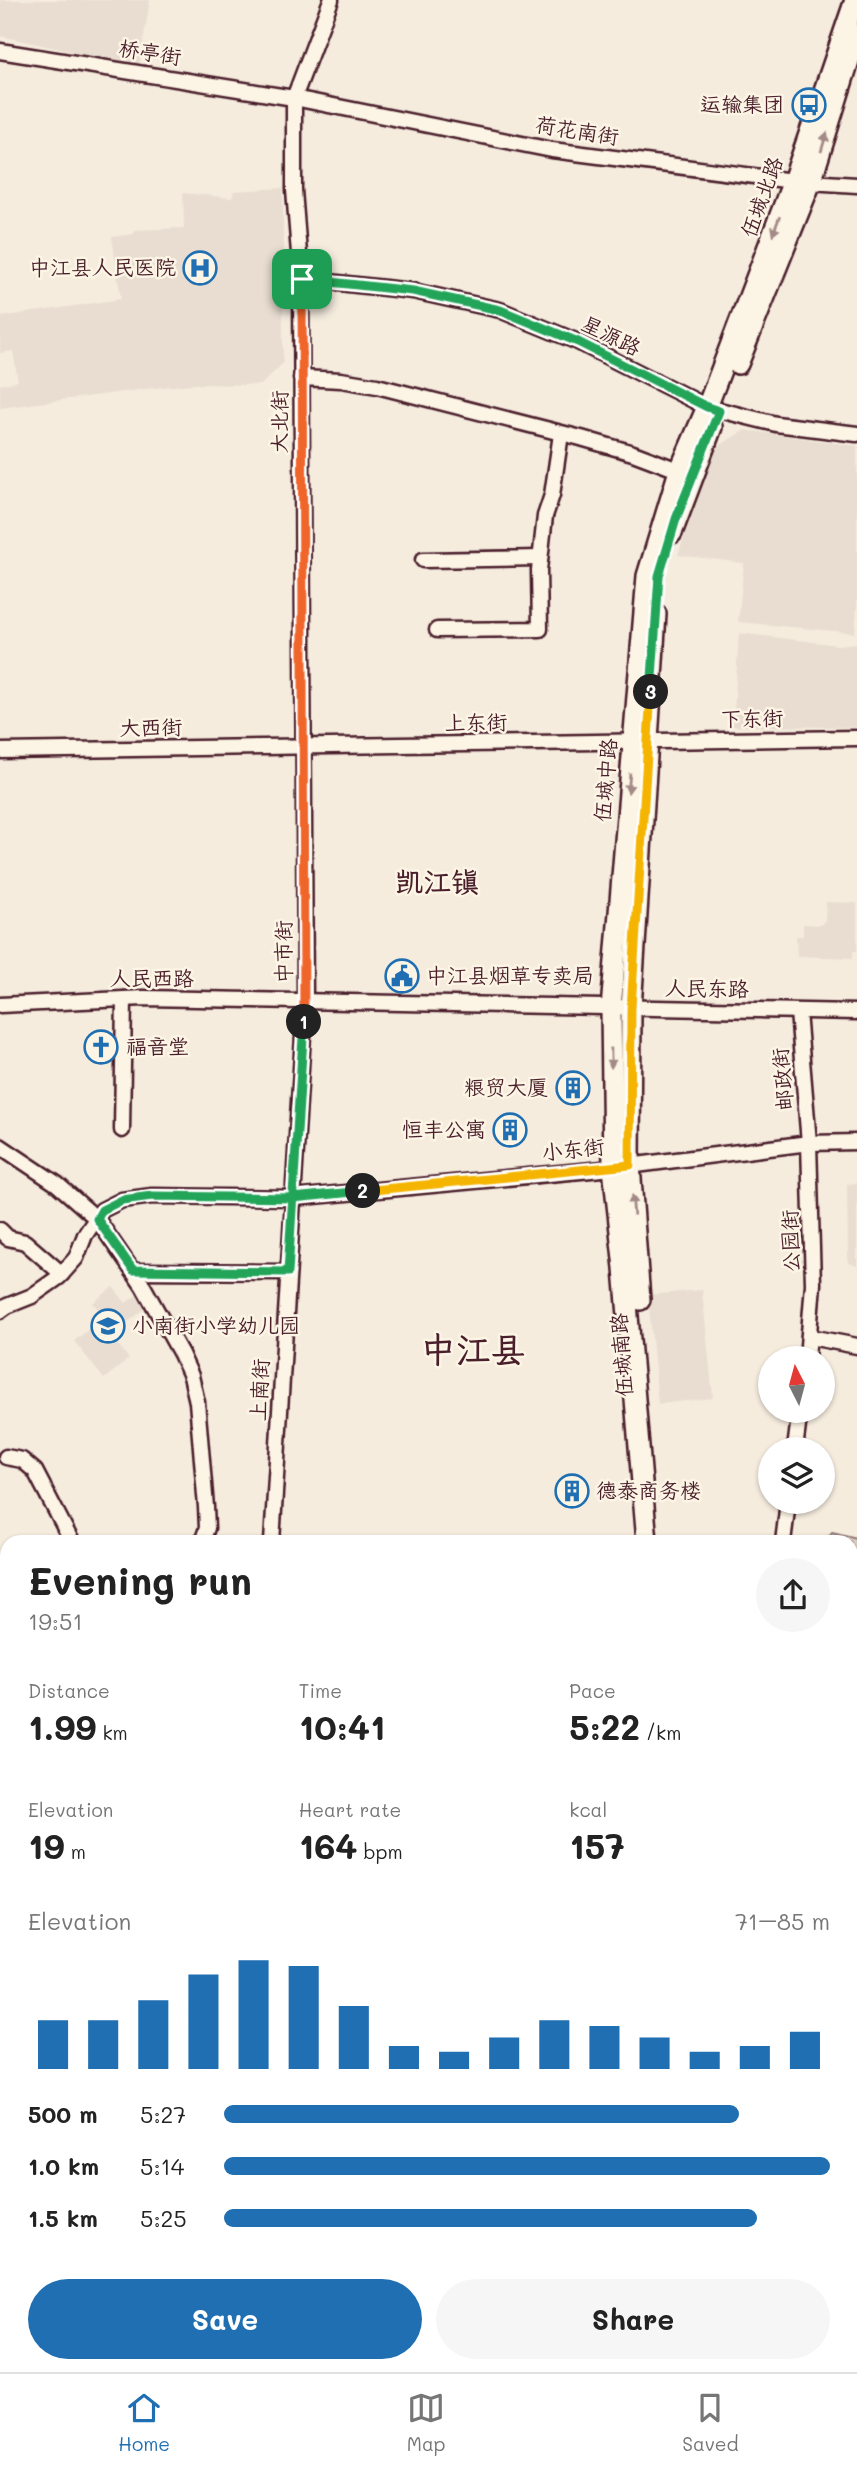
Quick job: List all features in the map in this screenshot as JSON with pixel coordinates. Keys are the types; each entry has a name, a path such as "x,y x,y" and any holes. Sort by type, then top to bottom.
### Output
{"main road":[{"name":"伍城北路","path":"802,182 855,0"},
{"name":"伍城北路","path":"713,409 857,35"},
{"name":"伍城中路","path":"621,1167 631,1009 647,576 659,531 713,409"},
{"name":"伍城中路","path":"621,1167 611,1009 640,741"},
{"name":"伍城南路","path":"621,1167 624,1268 646,1535"},
{"name":"伍城南路","path":"621,1167 658,1535"}],"street":[{"path":"294,98 331,0"},
{"name":"桥亭街","path":"0,51 294,98"},
{"name":"荷花南街","path":"294,98 552,150 802,182 857,185"},
{"name":"大北街","path":"294,98 294,190 302,279 304,747"},
{"name":"星源路","path":"302,279 413,291 500,310 578,342 713,409 775,424 857,434"},
{"path":"301,378 341,380 377,386 633,453 686,474"},
{"path":"438,631 540,629 540,558 561,434"},
{"path":"423,560 540,558"},
{"name":"下东街","path":"640,741 857,738"},
{"name":"上东街","path":"304,747 640,741"},
{"name":"大西街","path":"0,751 304,747"},
{"name":"中市街","path":"293,1198 305,1003 304,747"},
{"path":"122,1130 124,999"},
{"name":"人民西路","path":"0,1005 124,999 305,1003"},
{"name":"人民东路","path":"305,1003 857,1012"},
{"name":"邮政街","path":"799,1012 809,1143"},
{"name":"小东街","path":"97,1219 102,1210 122,1200 152,1196 293,1198 621,1167 809,1143 857,1142"},
{"name":"公园街","path":"809,1143 813,1284 809,1346"},
{"path":"0,1146 57,1184 97,1219 143,1286 191,1376 197,1402 206,1507 207,1528 204,1535"},
{"name":"上南街","path":"272,1535 293,1198"},
{"path":"0,1311 32,1296 62,1274 76,1258 85,1235 97,1219"},
{"path":"0,1230 8,1238 24,1242 62,1274"},
{"path":"133,1270 288,1272"},
{"path":"810,1337 857,1346"},
{"path":"6,1457 22,1460 35,1471 68,1535"},
{"path":"784,1535 786,1514"}],"shaded area":[{"path":"0,0 150,0 139,66 0,36"},
{"name":"中江县人民医院","path":"283,188 283,363 261,385 192,384 0,408 0,385 18,381 13,351 0,353 0,317 121,299 112,237 134,234 134,230 184,228 183,193 232,198 234,191"},
{"path":"745,430 857,446 855,633 738,622 744,563 678,555 714,449"},
{"path":"739,633 838,645 857,643 857,727 733,726"},
{"path":"826,902 857,903 857,951 853,951 853,958 797,956 796,936 803,936 803,924 821,925 825,920"},
{"path":"857,1183 857,1266 849,1263 848,1255 847,1184"},
{"name":"小南街小学幼儿园","path":"113,1287 126,1303 137,1295 147,1307 111,1335 129,1359 104,1379 74,1341 104,1317 93,1303"},
{"path":"702,1290 713,1398 658,1404 648,1295"}],"place":[{"name":"运输集团","path":"809,105"},
{"name":"中江县人民医院","path":"200,268"},
{"name":"中江县烟草专卖局","path":"402,976"},
{"name":"福音堂","path":"101,1047"},
{"name":"粮贸大厦","path":"573,1088"},
{"name":"恒丰公寓","path":"510,1130"},
{"name":"小南街小学幼儿园","path":"108,1326"},
{"name":"德泰商务楼","path":"572,1491"}],"district":[{"name":"凯江镇","path":"437,882"},
{"name":"中江县","path":"473,1350"}],"route":[{"path":"302,279 305,1003 293,1198 288,1272 133,1270 97,1219 102,1210 122,1200 152,1196 293,1198 630,1165 631,1009 659,576 676,519 719,411 578,342 500,310 413,291 302,279"}]}
